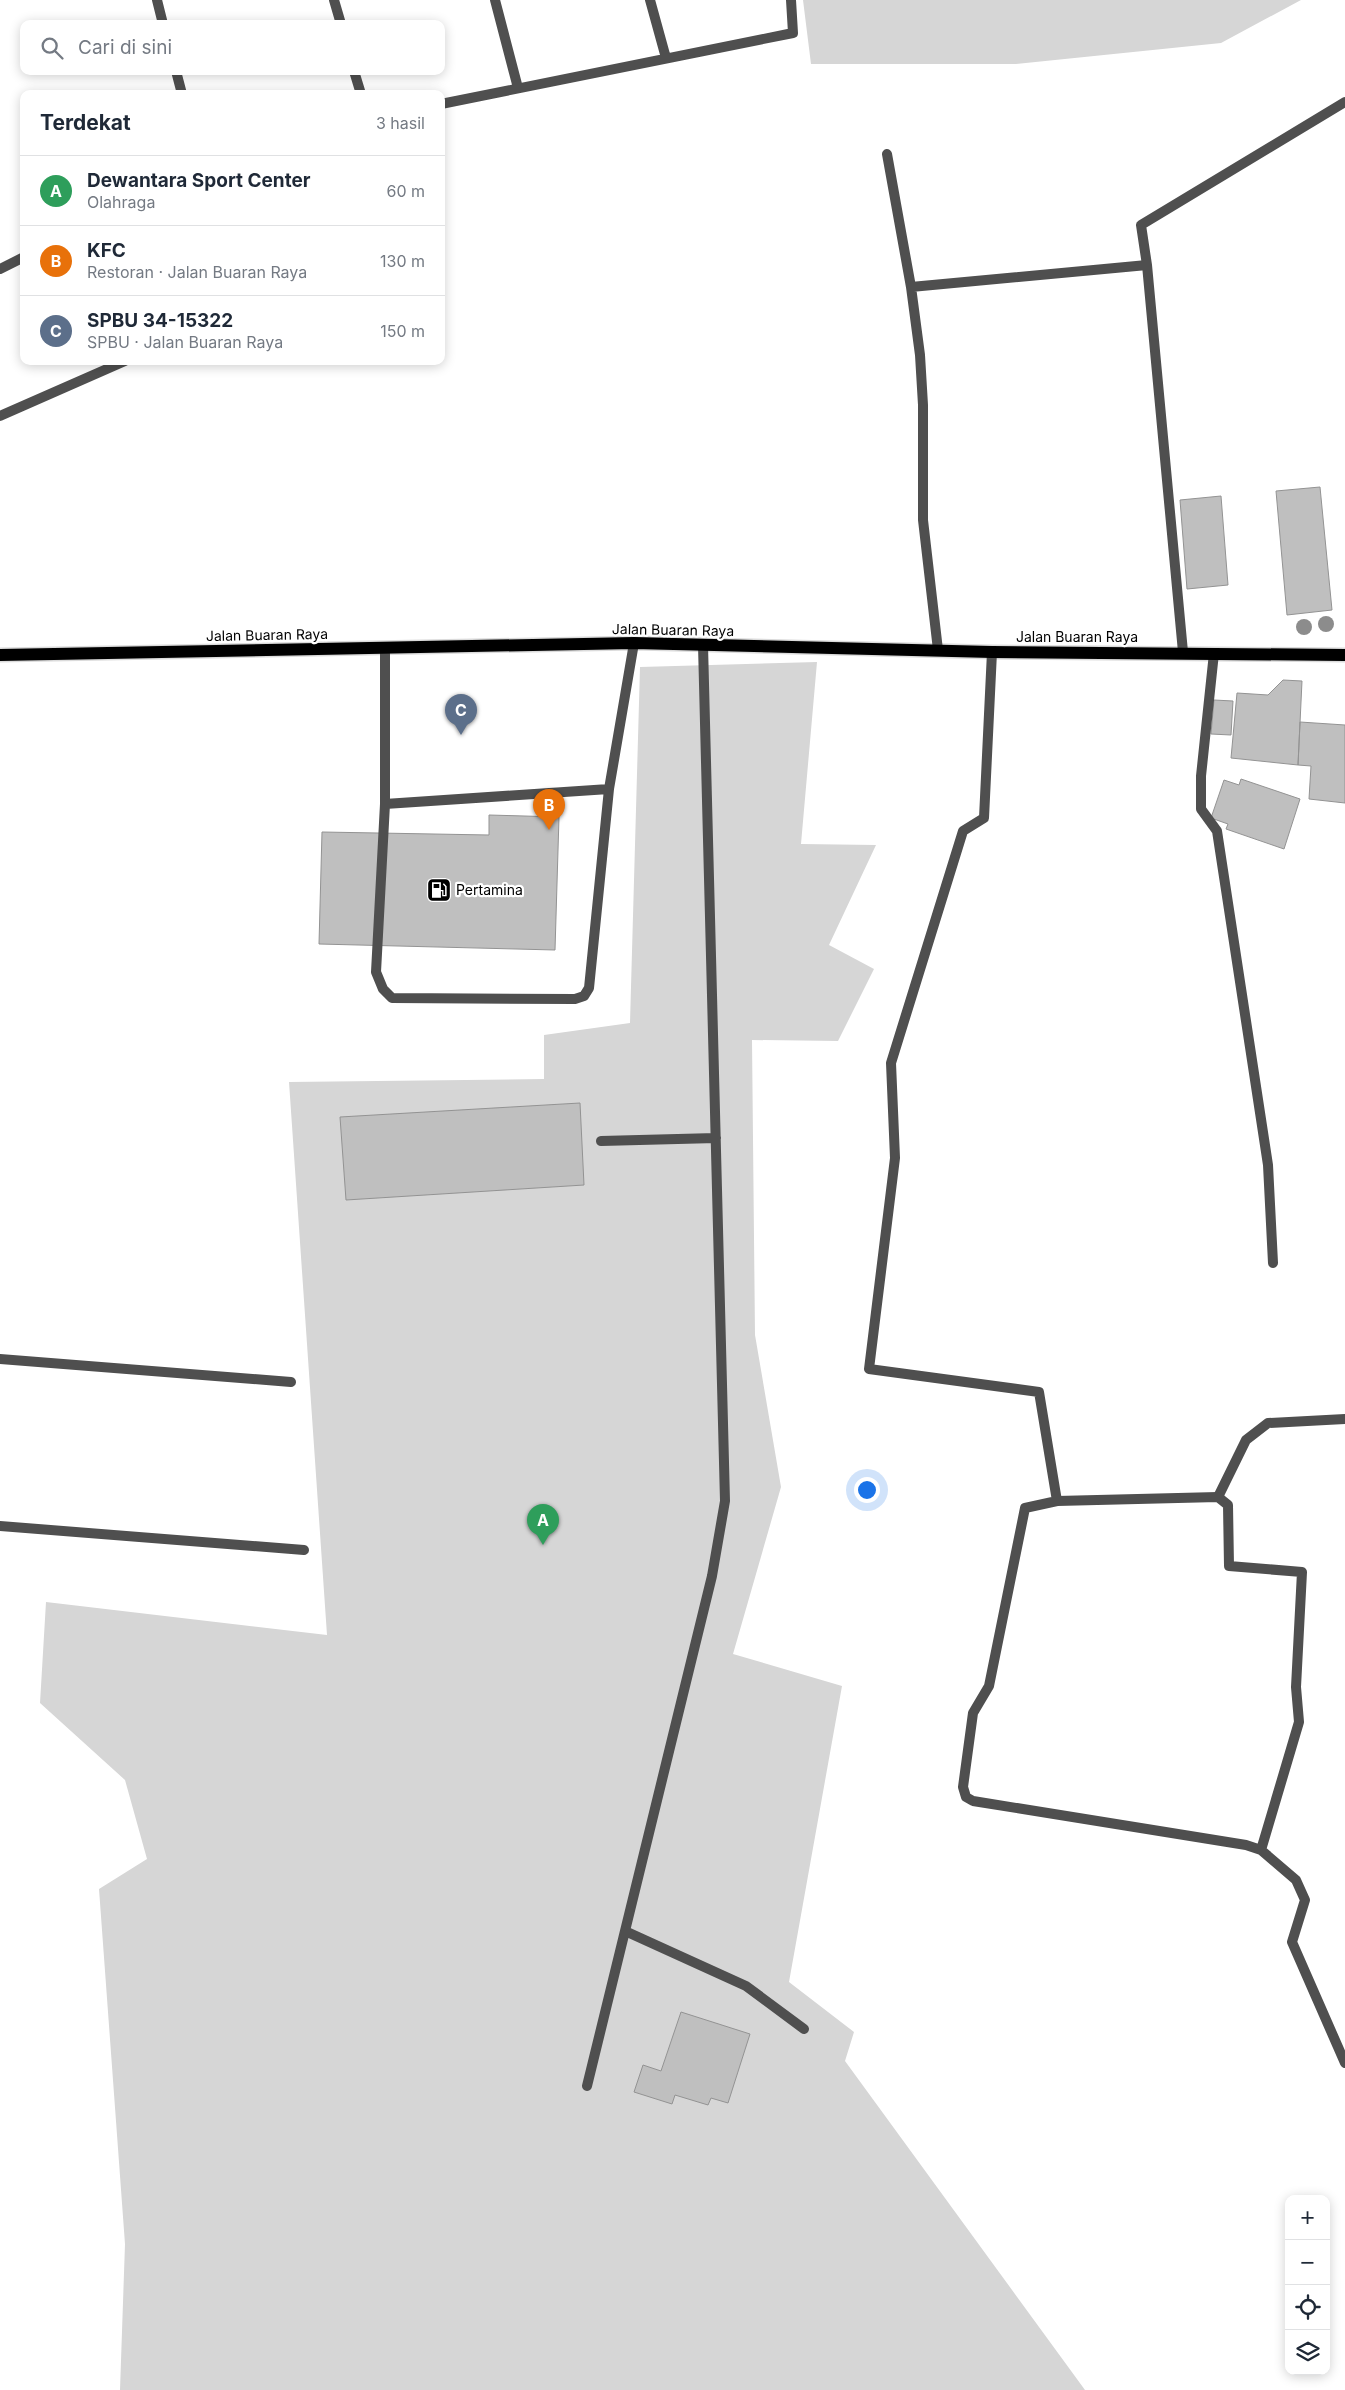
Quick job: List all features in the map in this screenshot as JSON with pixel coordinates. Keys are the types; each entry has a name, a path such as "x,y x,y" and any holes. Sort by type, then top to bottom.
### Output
{"main road":[{"name":"Jalan Buaran Raya","path":"0,655 634,643 992,652 1184,652 1345,655"}],"street":[{"path":"157,0 162,20"},
{"path":"334,0 340,20"},
{"path":"495,0 518,88"},
{"path":"650,0 666,58"},
{"path":"445,103 793,33 791,0"},
{"path":"177,75 181,90"},
{"path":"355,75 360,90"},
{"path":"1184,652 1147,265 1140,225 1345,102"},
{"path":"887,154 911,287 920,355 923,520 938,650"},
{"path":"0,270 20,259"},
{"path":"911,287 1147,265"},
{"path":"0,416 116,365"},
{"path":"385,647 385,804 376,972 383,989 392,998 575,999 584,996 589,988 609,789 634,643"},
{"path":"587,2086 712,1576 725,1501 703,645"},
{"path":"992,652 984,818 963,831 891,1063 895,1158 870,1369 1039,1392 1056,1502"},
{"path":"1214,653 1201,776 1202,809 1218,831 1268,1164 1273,1263"},
{"path":"385,804 609,789"},
{"path":"601,1141 716,1138"},
{"path":"0,1359 291,1382"},
{"path":"1218,1498 1246,1440 1268,1423 1345,1419"},
{"path":"1261,1850 1299,1722 1296,1686 1302,1572 1229,1566 1228,1505 1218,1498 1056,1502 1025,1508 989,1686 973,1713 964,1787 966,1796 972,1801 1246,1845 1261,1850 1296,1880 1305,1900 1292,1942 1345,2063"},
{"path":"0,1526 304,1550"},
{"path":"625,1931 746,1986 804,2030"}],"shaded area":[{"path":"803,0 1301,0 1221,43 1016,64 811,64"},
{"path":"817,662 801,844 876,845 829,945 874,969 838,1041 752,1040 755,1335 781,1487 733,1654 842,1686 789,1982 854,2032 845,2061 1085,2390 120,2390 125,2244 99,1889 147,1859 125,1780 40,1703 46,1602 327,1635 289,1082 544,1079 544,1035 630,1023 640,667"}],"building":[{"path":"1320,487 1332,610 1287,615 1276,491"},
{"path":"1221,496 1228,585 1187,589 1180,500"},
{"path":"1283,680 1302,681 1298,765 1231,758 1237,693 1268,695"},
{"path":"1214,700 1233,701 1231,735 1211,734"},
{"path":"1300,722 1345,725 1345,803 1309,799 1311,766 1298,765"},
{"path":"1241,779 1300,799 1284,849 1226,829 1228,824 1211,818 1224,780 1239,785"},
{"name":"Pertamina","path":"489,815 559,817 555,950 319,944 322,832 489,835"},
{"path":"580,1103 584,1185 346,1200 340,1117"},
{"path":"681,2012 750,2034 728,2103 711,2098 708,2105 675,2095 672,2104 634,2092 643,2065 661,2071"}],"place":[{"name":"SPBU 34-15322","path":"461,735"},
{"name":"KFC","path":"549,830"},
{"name":"Pertamina","path":"439,890"},
{"name":"Dewantara Sport Center","path":"543,1545"}]}
